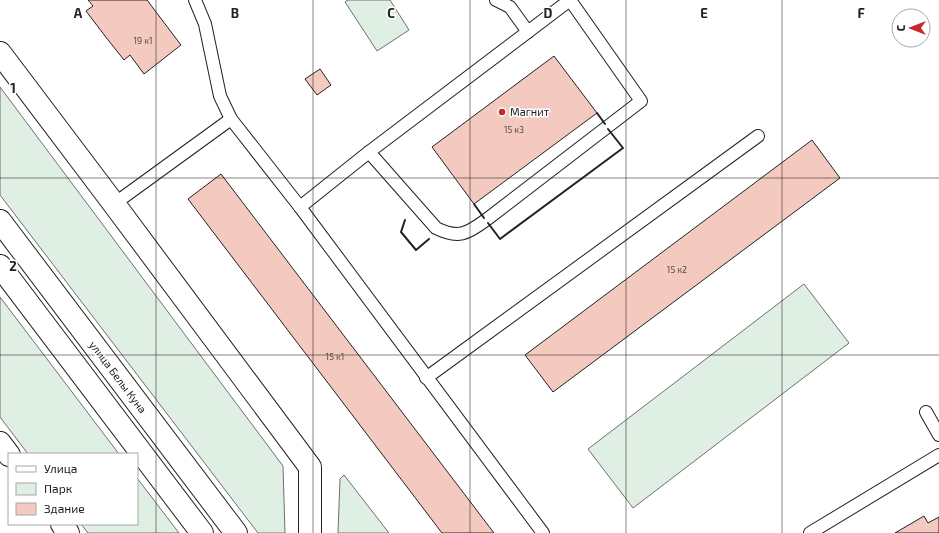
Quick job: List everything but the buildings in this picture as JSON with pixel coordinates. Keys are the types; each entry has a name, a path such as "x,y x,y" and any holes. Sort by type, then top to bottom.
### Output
{"street":[{"path":"0,53 310,467 310,533"},
{"name":"улица Белы Куна","path":"0,221 236,533"},
{"path":"0,266 202,533"},
{"path":"0,443 8,454"}],"lane":[{"path":"195,0 205,24 220,96 231,120 300,207 543,533"},
{"path":"496,0 510,7 528,32"},
{"path":"300,207 369,152 570,0 641,101 477,227 465,234 454,235 445,233 436,228 369,152"},
{"path":"114,204 231,120"},
{"path":"426,378 758,136"},
{"path":"926,412 939,435"},
{"path":"810,533 939,455"}],"green space":[{"path":"348,0 390,0 409,30 377,51 345,2"},
{"path":"0,87 283,466 285,533 258,533 0,195"},
{"path":"804,284 849,343 633,508 588,449"},
{"path":"0,297 118,453 27,453 0,417"},
{"path":"344,475 389,533 338,533 340,479"},
{"path":"138,479 179,533 88,533 82,525 138,525"}],"wall":[{"path":"597,113 605,124"},
{"path":"488,223 500,239 623,148 608,129"},
{"path":"474,204 484,218"},
{"path":"405,220 401,232 416,250 429,239"}],"place":[{"name":"Магнит","path":"502,112"}]}
